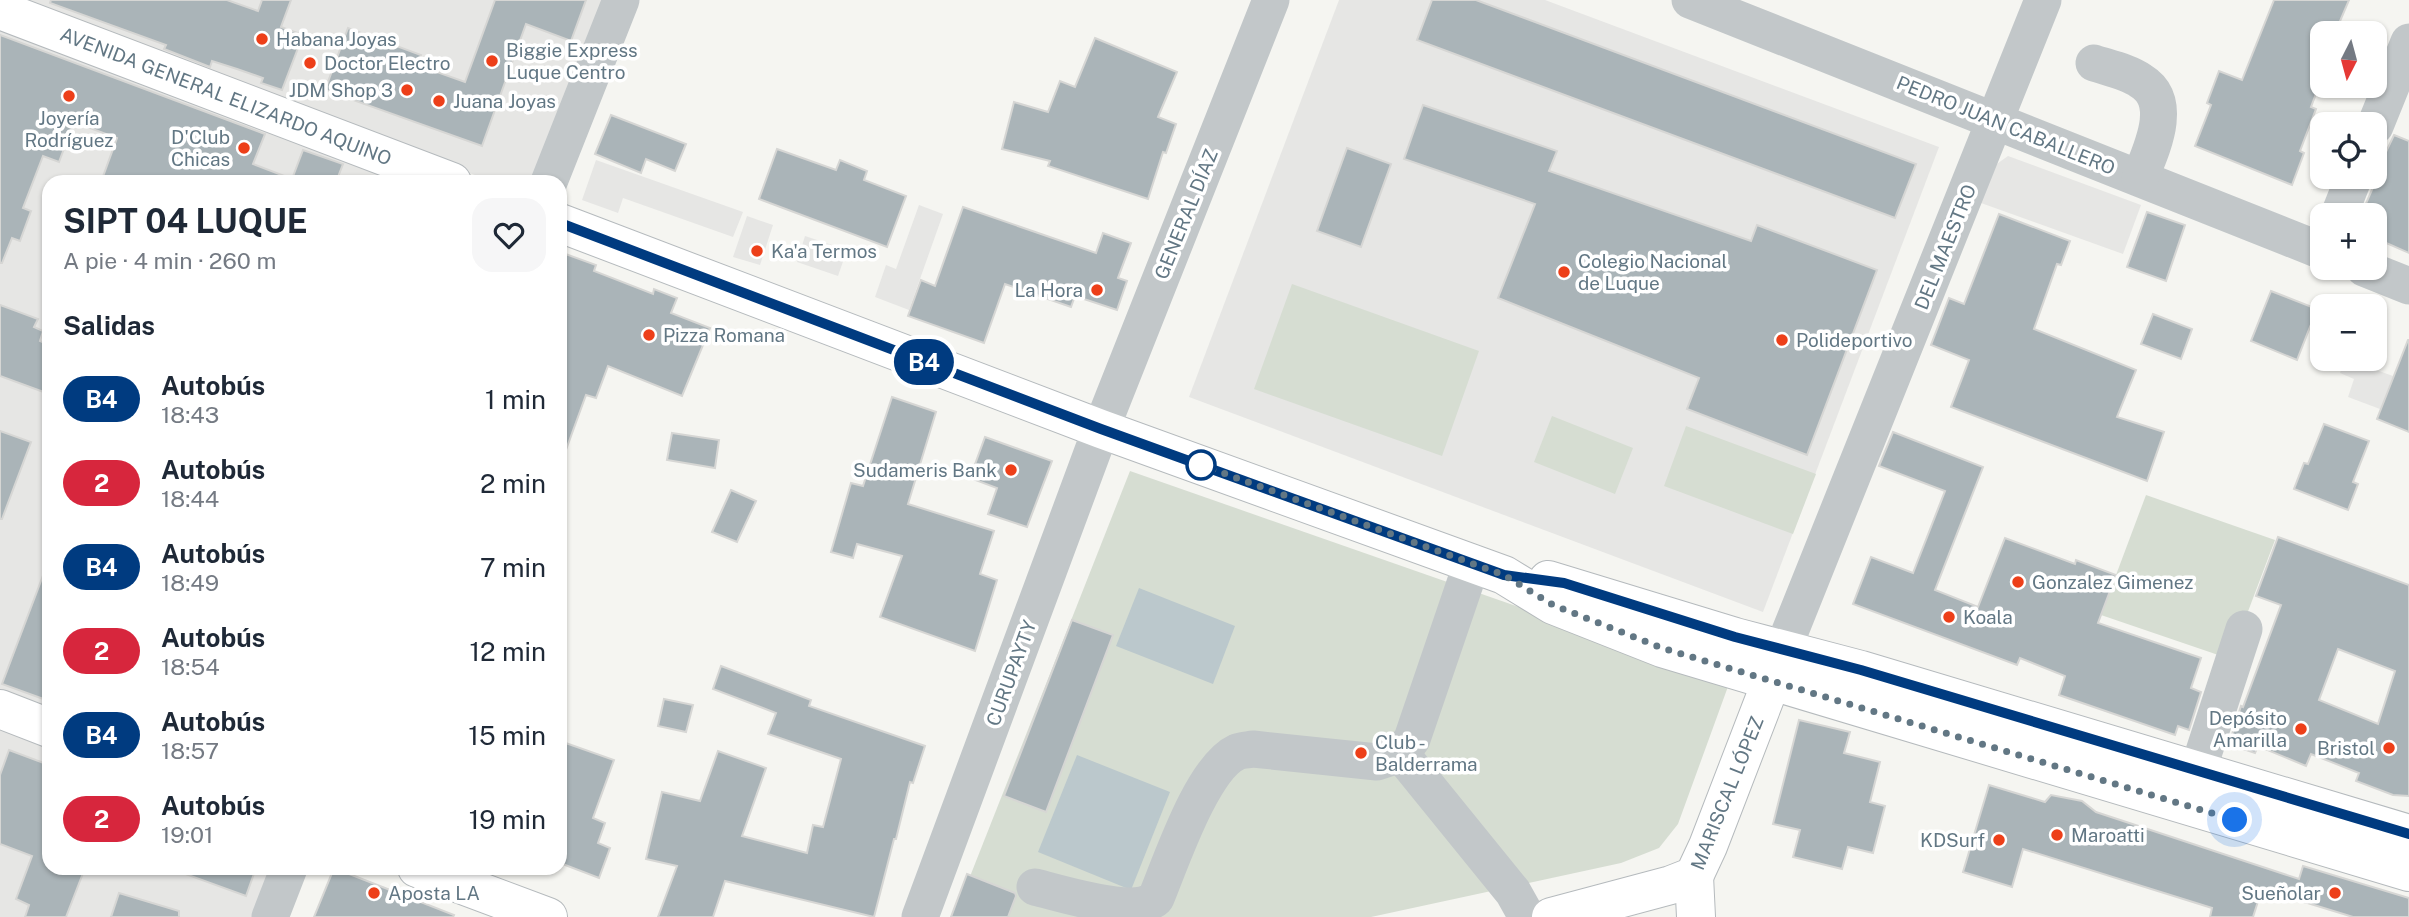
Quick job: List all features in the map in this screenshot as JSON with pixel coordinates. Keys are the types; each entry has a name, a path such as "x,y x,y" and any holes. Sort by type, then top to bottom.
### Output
{"main road":[{"name":"AVENIDA GENERAL ELIZARDO AQUINO","path":"0,10 430,175"},
{"path":"567,226 1101,429 1488,569 1564,583 1735,637 1778,665 2409,872"},
{"path":"1778,665 1861,670 2409,834"},
{"name":"MARISCAL LÓPEZ","path":"1551,917 1693,877 1709,846 1778,665"},
{"path":"0,709 42,725"},
{"path":"436,875 548,917"},
{"path":"1693,877 1696,917"}],"street":[{"path":"552,175 621,0"},
{"name":"GENERAL DÍAZ","path":"1101,429 1271,0"},
{"name":"PEDRO JUAN CABALLERO","path":"1690,0 2310,246"},
{"name":"DEL MAESTRO","path":"1778,665 2043,0"},
{"path":"2381,112 2409,42"},
{"path":"2094,63 2140,80 2155,96 2157,131 2140,178"},
{"path":"2387,277 2409,286"},
{"name":"CURUPAYTY","path":"920,917 1101,429"},
{"path":"1035,887 1123,909 1152,904 1197,798 1223,763 1237,752 1253,750 1377,762 1401,754 1412,739 1488,569"},
{"path":"2199,770 2244,629"},
{"path":"1401,754 1513,892 1527,917"},
{"path":"270,917 286,875"}],"shaded area":[{"path":"22,0 606,0 537,175 475,175"},
{"name":"Colegio Nacional de Luque","path":"1339,0 1545,0 1939,147 1763,612 1189,397"},
{"path":"0,30 385,175 42,175 42,709 0,693"},
{"path":"2008,156 2141,205 2123,254 1981,203 1994,166"},
{"path":"596,160 743,212 733,237 623,198 618,213 582,200"},
{"path":"919,205 943,214 909,310 875,297 886,265 896,269"},
{"path":"747,216 773,225 760,265 733,257"},
{"path":"805,236 847,250 838,276 797,262"},
{"path":"1292,284 1479,351 1442,456 1254,389"},
{"path":"2379,371 2393,376 2380,409 2348,397 2354,379 2340,373"},
{"path":"1552,416 1633,448 1615,494 1534,462"},
{"path":"1686,426 1816,474 1793,534 1664,486"},
{"name":"Club - Balderrama","path":"1130,471 1730,681 1678,824 1659,848 1621,863 1371,917 954,917"},
{"path":"2146,495 2275,540 2230,659 2101,615"},
{"path":"1139,588 1235,626 1213,684 1116,646"},
{"path":"0,728 42,744 42,875 268,875 253,917 0,917"},
{"path":"1077,755 1170,792 1131,890 1038,852"}],"building":[{"path":"51,0 227,0 258,11 262,0 291,0 281,27 303,35 282,90 261,83 263,78 212,61 210,67 164,49 166,45 50,3"},
{"path":"495,0 586,0 571,41 526,24 482,146 325,90 348,28 421,55 417,65 465,82"},
{"path":"1432,0 1476,0 1916,164 1895,218 1417,40"},
{"path":"2274,0 2349,0 2340,21 2310,21 2310,98 2314,98 2311,107 2316,109 2315,112 2310,112 2310,125 2300,151 2304,153 2292,185 2195,146 2211,105 2207,103 2219,71 2242,80"},
{"path":"0,35 265,134 253,164 282,175 104,175 117,138 74,122 59,162 43,156 23,208 31,211 20,241 12,238 0,263"},
{"path":"1095,38 1177,72 1158,117 1176,124 1166,153 1163,152 1148,199 1048,166 1050,161 1002,149 1014,102 1048,112 1060,81 1075,87"},
{"path":"1423,105 1557,151 1549,171 1751,241 1757,225 1877,270 1807,455 1687,409 1699,378 1498,298 1535,204 1404,159"},
{"path":"611,115 686,144 675,171 646,159 641,173 595,154"},
{"path":"2394,135 2409,141 2409,253 2387,243 2387,203 2366,203 2372,189 2387,189 2387,150"},
{"path":"1347,148 1391,164 1361,247 1317,231"},
{"path":"777,149 836,170 840,160 867,171 864,180 906,196 887,247 759,199"},
{"path":"303,150 343,164 339,175 294,175"},
{"path":"963,207 1096,253 1103,233 1131,243 1118,278 1127,281 1117,310 1075,296 1071,307 1005,284 984,343 908,316 921,280 935,286"},
{"path":"2147,212 2185,225 2166,281 2127,267"},
{"path":"1999,214 2070,241 2061,265 2057,264 2034,329 2136,370 2117,417 2164,432 2147,481 1951,407 1969,360 1931,345 1949,298 1964,304"},
{"path":"567,255 596,265 594,271 653,294 654,289 677,298 671,313 710,328 682,396 608,366 596,398 586,395 567,447"},
{"path":"2271,291 2310,306 2310,327 2297,360 2251,341"},
{"path":"0,305 38,319 34,327 42,331 42,391 0,376"},
{"path":"2153,314 2192,329 2181,359 2141,344"},
{"path":"2409,340 2409,432 2377,419"},
{"path":"892,397 936,412 908,504 994,531 980,574 997,580 975,651 880,617 902,556 857,544 853,558 831,552 851,483 863,486"},
{"path":"2324,424 2369,441 2353,482 2358,484 2348,510 2294,489 2304,463 2308,464"},
{"path":"0,431 31,442 2,519 0,519"},
{"path":"1893,432 1983,467 1935,590 1978,607 2005,538 2075,564 2076,560 2116,575 2098,623 2201,658 2191,688 2201,692 2189,730 2178,726 2175,735 2059,695 2065,676 2020,658 2017,665 1853,604 1871,557 1913,573 1945,491 1879,466"},
{"path":"672,433 719,440 715,468 667,460"},
{"name":"Sudameris Bank","path":"985,437 1052,461 1027,527 988,514 997,488 970,478"},
{"path":"731,490 756,501 737,542 712,532"},
{"path":"2278,537 2409,585 2409,796 2393,795 2356,781 2359,773 2311,754 2306,766 2258,746 2255,753 2229,744 2281,605 2256,596","holes":["2338,649 2395,671 2378,724 2319,700"]},
{"path":"42,578 42,698 2,684"},
{"path":"1072,620 1113,635 1046,812 1004,796"},
{"path":"721,666 811,700 809,706 925,746 913,783 910,782 874,917 725,881 713,917 658,917 677,866 646,859 662,792 700,801 718,751 766,768 742,836 807,853 813,825 823,827 841,759 768,734 776,713 713,689"},
{"path":"664,699 693,705 686,732 658,726"},
{"path":"1799,720 1850,732 1844,753 1880,762 1870,802 1885,806 1873,853 1848,847 1842,869 1793,857 1800,830 1773,824"},
{"path":"567,743 614,760 593,818 605,823 598,843 610,848 599,878 567,866"},
{"path":"9,750 42,762 42,875 82,875 66,917 25,917 29,905 16,899 32,856 0,844 0,775"},
{"path":"1989,785 2045,802 2051,795 2082,801 2096,812 2299,879 2303,866 2409,898 2409,917 2353,917 2262,889 2253,917 2210,917 2212,908 2023,849 2012,887 1963,872"},
{"path":"967,874 1015,893 1008,917 951,917"},
{"path":"188,875 254,875 246,896"},
{"path":"331,875 352,875 454,915 453,917 314,917"},
{"path":"119,893 179,911 179,917 111,917"}],"bus line":[{"name":"B4","path":"567,226 1101,429 1504,575 1564,583 1735,637 1861,670 2409,834"}],"place":[{"name":"Habana Joyas","path":"262,39"},
{"name":"Biggie Express Luque Centro","path":"492,61"},
{"name":"Doctor Electro","path":"310,63"},
{"name":"JDM Shop 3","path":"407,90"},
{"name":"Joyería Rodríguez","path":"69,96"},
{"name":"Juana Joyas","path":"439,101"},
{"name":"D'Club Chicas","path":"244,148"},
{"name":"Ka'a Termos","path":"757,251"},
{"name":"Colegio Nacional de Luque","path":"1564,272"},
{"name":"La Hora","path":"1097,290"},
{"name":"Pizza Romana","path":"649,335"},
{"name":"Polideportivo","path":"1782,340"},
{"name":"Sudameris Bank","path":"1011,470"},
{"name":"Gonzalez Gimenez","path":"2018,582"},
{"name":"Koala","path":"1949,617"},
{"name":"Depósito Amarilla","path":"2301,729"},
{"name":"Bristol","path":"2389,748"},
{"name":"Club - Balderrama","path":"1361,753"},
{"name":"Maroatti","path":"2057,835"},
{"name":"KDSurf","path":"1999,840"},
{"name":"Aposta LA","path":"374,893"},
{"name":"Sueñolar","path":"2335,893"}],"route":[{"path":"1201,465 1504,575 1553,605 1662,648 2235,820"}]}
